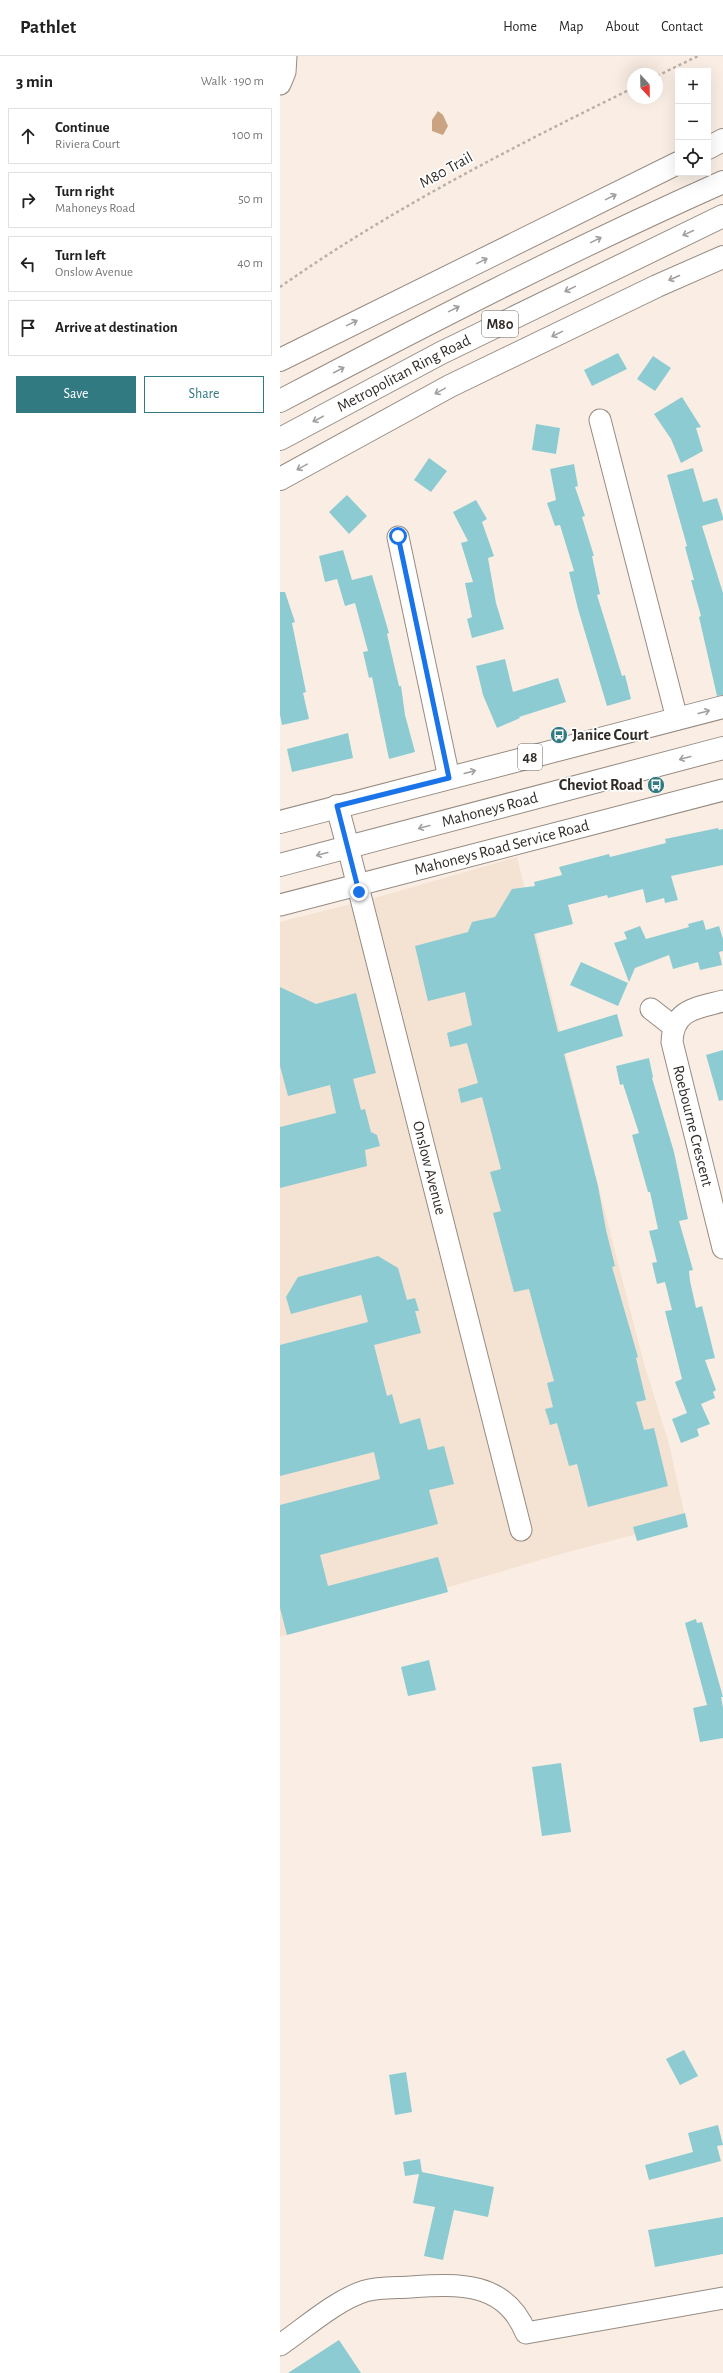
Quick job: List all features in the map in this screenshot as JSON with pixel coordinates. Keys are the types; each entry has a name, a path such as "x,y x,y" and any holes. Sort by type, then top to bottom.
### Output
{"main road":[{"path":"711,146 723,140"},
{"path":"280,360 675,164"},
{"name":"M80","path":"280,401 447,313 642,218 723,182"},
{"name":"Metropolitan Ring Road","path":"280,439 442,353 723,216"},
{"path":"280,479 450,386 657,286 723,257"},
{"name":"48","path":"280,822 723,707"},
{"name":"Mahoneys Road","path":"280,864 723,748"},
{"name":"Onslow Avenue","path":"337,806 348,847"}],"street":[{"path":"280,84 285,72 286,56"},
{"path":"600,420 678,719"},
{"path":"398,536 449,778"},
{"name":"Mahoneys Road Service Road","path":"280,905 723,790"},
{"name":"Onslow Avenue","path":"348,847 522,1530"},
{"path":"651,1009 674,1026 684,1014 691,1009 723,1001"},
{"name":"Roebourne Crescent","path":"674,1026 673,1051 723,1248"},
{"path":"280,2345 345,2300 372,2290 449,2284 471,2287 504,2301 513,2309 526,2333 723,2298"}],"path":[{"path":"663,73 698,56"},
{"name":"M80 Trail","path":"280,287 324,256 440,186 627,91"}],"shaded area":[{"path":"438,111 443,115 448,126 443,135 432,131 432,120"},
{"path":"517,857 643,1360 669,1444 686,1521 557,1555 280,1637 280,922 378,897"}],"building":[{"path":"618,353 627,369 592,386 584,370"},
{"path":"653,356 671,368 655,391 637,379"},
{"path":"682,397 701,427 696,428 703,451 681,463 671,439 654,414"},
{"path":"536,424 560,428 556,454 532,450"},
{"path":"429,458 447,471 431,492 414,480"},
{"path":"574,464 578,486 575,487 585,516 582,517 594,556 592,556 600,594 597,595 622,676 625,675 631,699 607,706 578,609 569,572 574,571 560,525 555,526 547,503 556,500 550,469"},
{"path":"693,468 703,502 717,498 723,517 723,520 702,526 723,593 723,695 717,696 699,617 701,616 691,580 694,580 685,547 687,546 667,475"},
{"path":"347,495 367,516 349,534 329,512"},
{"path":"476,500 487,519 482,522 494,556 488,558 496,603 504,629 472,638 467,619 472,617 465,583 473,582 461,543 468,541 453,512"},
{"path":"343,550 352,580 372,575 389,633 387,634 399,686 401,686 405,715 415,752 389,759 372,677 369,678 363,652 368,651 355,603 345,606 337,579 325,582 319,556"},
{"path":"280,592 285,592 295,622 292,623 306,692 303,693 309,719 282,725 280,715"},
{"path":"505,659 513,692 558,678 566,702 519,717 520,718 497,728 483,695 476,666"},
{"path":"348,733 353,758 292,772 287,749"},
{"path":"718,828 719,830 723,829 723,865 671,876 678,900 665,903 664,898 646,903 643,889 608,898 607,895 568,905 573,924 534,934 558,1032 617,1014 623,1036 564,1054 598,1186 606,1230 615,1266 612,1267 638,1357 636,1358 646,1400 636,1402 644,1430 654,1428 668,1486 588,1507 577,1464 569,1466 557,1423 550,1425 545,1409 553,1407 547,1383 554,1381 529,1289 514,1292 493,1213 501,1211 490,1172 501,1169 482,1097 461,1103 458,1089 478,1083 467,1043 450,1047 447,1033 472,1025 465,992 428,1001 415,946 468,932 472,922 495,917 512,889 535,886 534,882 562,875 559,867 609,854 610,857 666,843 665,839"},
{"path":"703,920 706,930 719,926 723,939 723,951 719,952 722,965 700,970 698,962 673,969 669,955 635,968 629,982 614,943 627,939 624,932 640,926 646,939 689,927 688,924"},
{"path":"581,962 628,983 618,1006 570,985"},
{"path":"280,987 316,1004 356,993 376,1073 353,1079 361,1110 365,1109 371,1132 377,1135 380,1146 365,1150 367,1166 280,1188 280,1127 336,1113 330,1085 288,1096 280,1066"},
{"path":"723,1050 723,1100 719,1101 706,1055"},
{"path":"649,1058 652,1078 674,1152 688,1219 679,1221 693,1270 689,1271 690,1281 696,1308 702,1306 715,1358 705,1360 716,1390 713,1392 715,1398 701,1404 710,1424 697,1429 699,1436 681,1443 672,1419 687,1413 675,1382 682,1379 665,1311 672,1310 665,1282 657,1284 652,1263 657,1262 649,1231 658,1229 650,1192 648,1192 632,1135 639,1133 623,1084 620,1085 616,1066"},
{"path":"378,1256 398,1268 407,1300 415,1298 419,1311 415,1311 421,1333 374,1345 387,1396 392,1394 400,1424 420,1418 428,1450 444,1446 454,1484 429,1490 438,1524 320,1555 328,1586 438,1557 448,1592 287,1635 280,1608 280,1505 380,1479 374,1452 280,1476 280,1345 368,1322 361,1295 291,1314 286,1297 298,1277"},
{"path":"685,1513 688,1527 637,1541 633,1527"},
{"path":"696,1619 697,1623 702,1622 723,1697 721,1697 723,1708 723,1738 700,1742 693,1708 707,1705 685,1623"},
{"path":"429,1660 436,1690 408,1696 401,1667"},
{"path":"561,1763 571,1832 542,1836 532,1767"},
{"path":"684,2050 698,2076 680,2085 666,2059"},
{"path":"406,2072 412,2112 395,2115 389,2075"},
{"path":"718,2125 723,2145 717,2146 721,2161 649,2180 645,2165 693,2152 688,2133"},
{"path":"420,2159 422,2172 494,2187 488,2217 454,2210 443,2260 424,2256 435,2207 413,2203 419,2174 405,2176 403,2162"},
{"path":"723,2217 723,2254 655,2267 648,2230"},
{"path":"339,2340 361,2373 288,2373"}],"place":[{"name":"Janice Court","path":"559,735"},
{"name":"Cheviot Road","path":"656,785"}],"route":[{"path":"359,892 337,806 449,778 398,536"}]}
